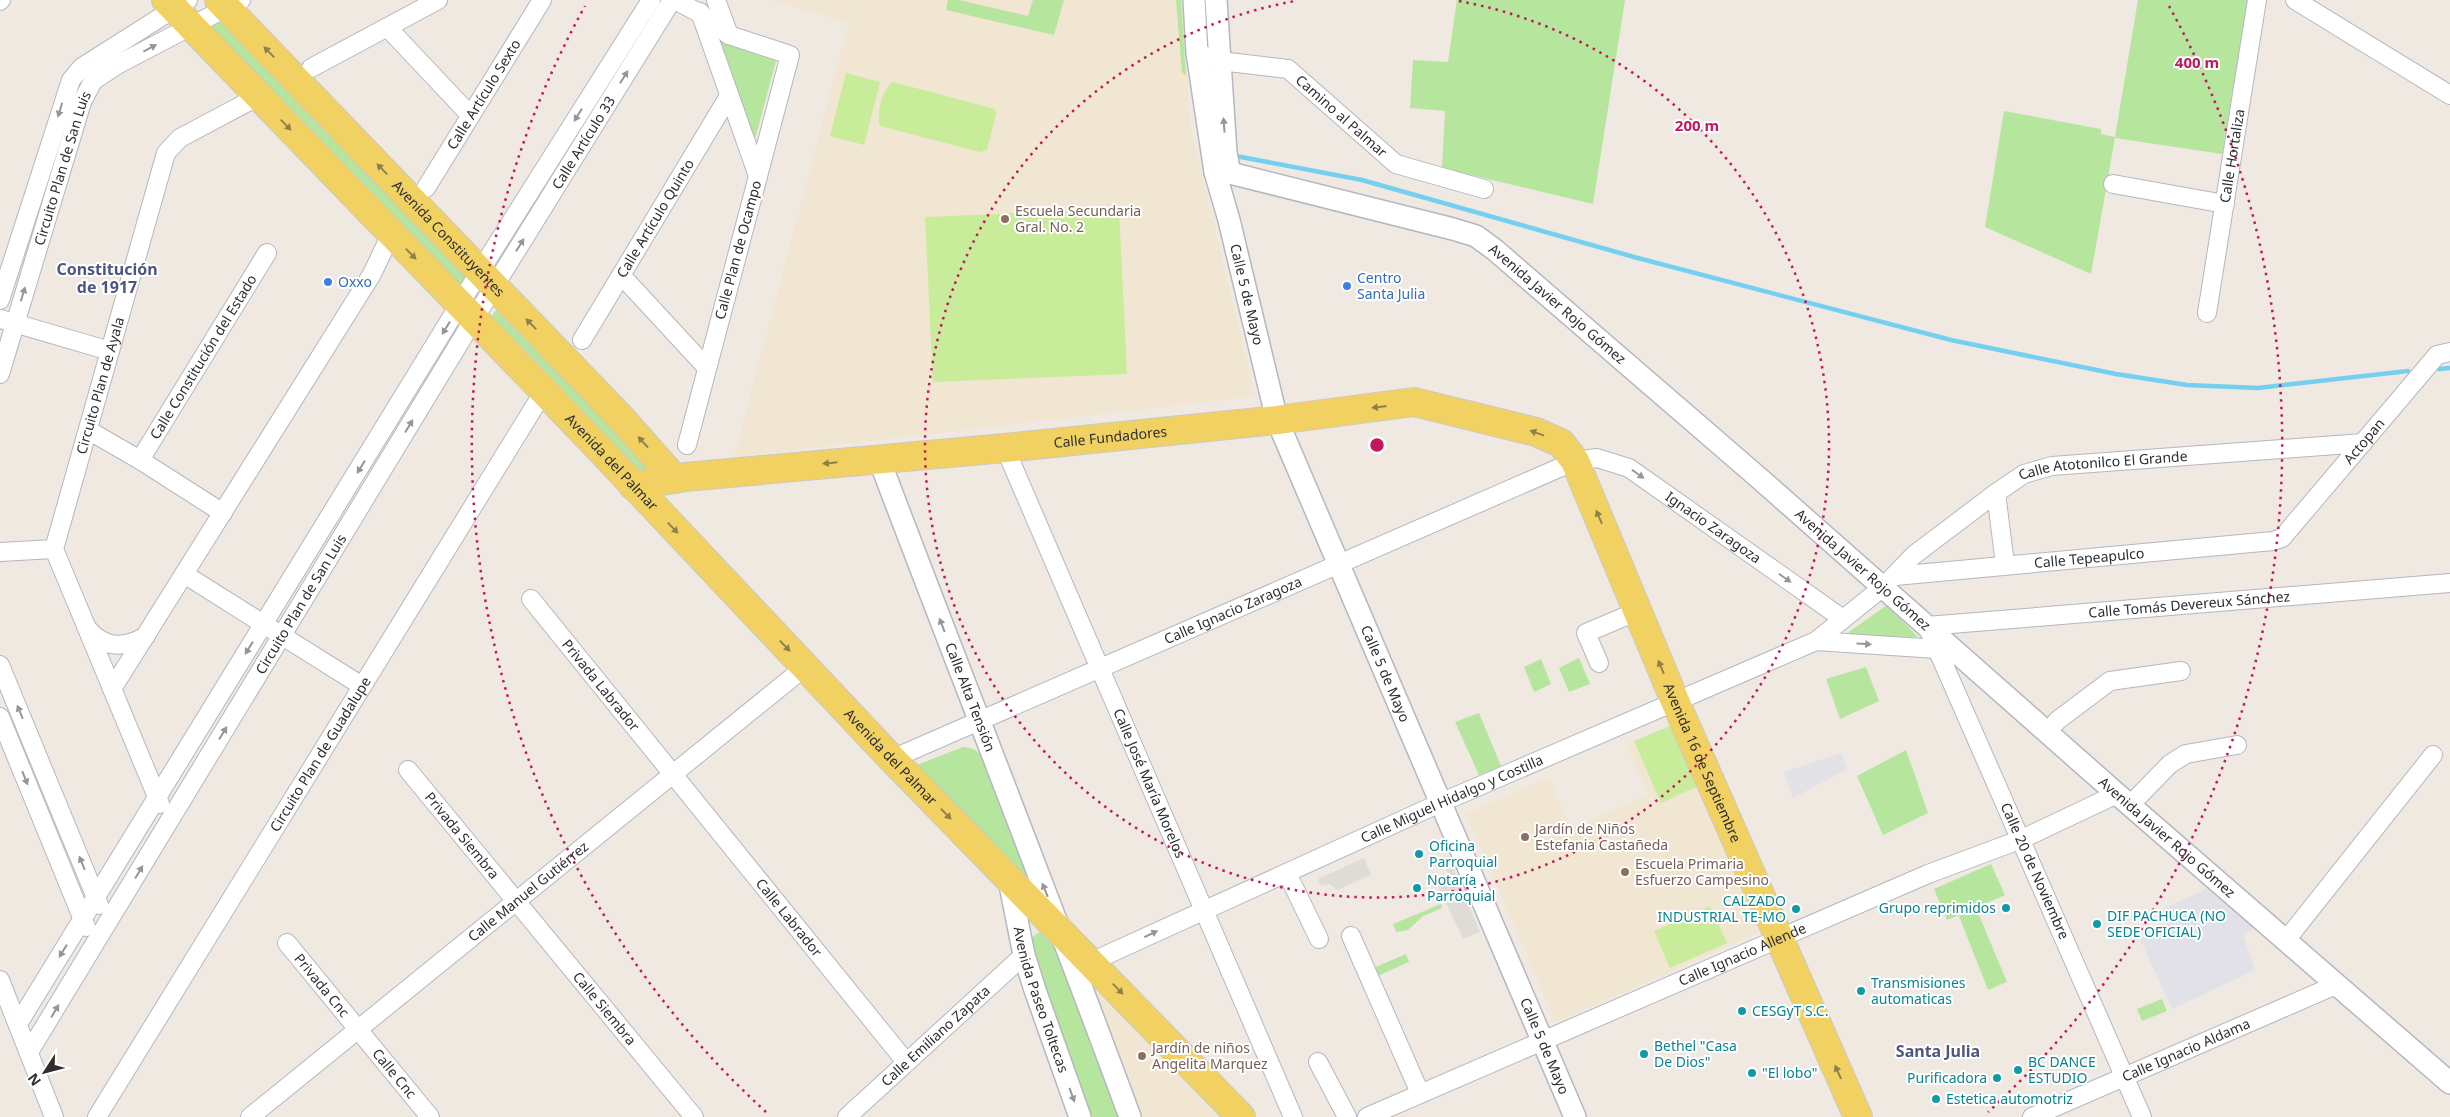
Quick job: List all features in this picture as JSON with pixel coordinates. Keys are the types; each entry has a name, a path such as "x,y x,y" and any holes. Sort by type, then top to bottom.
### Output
{"main road":[{"name":"Avenida Constituyentes","path":"229,3 487,279 620,416 675,478"},
{"path":"180,9 259,96 544,391"},
{"name":"Avenida del Palmar","path":"544,391 892,759 1241,1117"},
{"name":"Calle Fundadores","path":"633,486 675,478 1005,448 1277,420 1414,402 1536,432 1561,443 1575,461"},
{"name":"Avenida 16 de Septiembre","path":"1575,461 1675,700 1858,1117"}],"street":[{"path":"311,68 438,0"},
{"name":"Calle Artículo Sexto","path":"426,188 542,0"},
{"name":"Calle Artículo 33","path":"487,279 651,0"},
{"path":"673,0 698,7 729,35"},
{"name":"Calle Artículo 33","path":"487,279 673,0"},
{"path":"716,0 729,35"},
{"name":"Calle 5 de Mayo","path":"1194,0 1197,53 1223,172 1229,220 1277,420 1575,1117"},
{"name":"Calle 5 de Mayo","path":"1216,0 1226,153 1223,172"},
{"name":"Calle Hortaliza","path":"2207,312 2257,0"},
{"path":"2295,0 2450,95"},
{"name":"Circuito Plan de San Luis","path":"0,374 7,321 82,102 93,82 112,58 180,9 229,3"},
{"path":"698,7 758,176"},
{"name":"Circuito Plan de San Luis","path":"0,300 67,89 82,67 112,58 180,9"},
{"path":"388,28 470,116"},
{"name":"Calle Plan de Ocampo","path":"687,445 790,55 729,35"},
{"name":"Camino al Palmar","path":"1197,53 1220,61 1288,69 1396,164 1484,190"},
{"name":"Circuito Plan de Ayala","path":"54,549 166,153 180,138 259,96"},
{"name":"Calle Artículo Quinto","path":"582,340 729,96"},
{"name":"Avenida Javier Rojo Gómez","path":"1223,172 1476,236 1495,250 1737,458 1889,581 1927,626 2450,1083"},
{"path":"2113,184 2225,204"},
{"path":"112,689 372,274 391,234"},
{"name":"Calle Constitución del Estado","path":"140,460 267,253"},
{"path":"621,275 707,368"},
{"name":"Circuito Plan de San Luis","path":"29,1052 282,636 487,279"},
{"name":"Circuito Plan de San Luis","path":"18,1024 264,624 467,312"},
{"path":"7,321 110,351"},
{"name":"Actopan","path":"2282,538 2437,355 2450,352"},
{"name":"Circuito Plan de Guadalupe","path":"97,1117 544,391"},
{"path":"88,430 140,460 222,513"},
{"name":"Calle Atotonilco El Grande","path":"1889,581 1914,555 2024,474 2052,466 2363,443"},
{"name":"Calle José María Morelos","path":"1005,448 1293,1117"},
{"name":"Calle Alta Tensión","path":"879,458 978,720 1063,936"},
{"name":"Ignacio Zaragoza","path":"1575,461 1597,458 1629,468 1843,619"},
{"name":"Calle Ignacio Zaragoza","path":"892,759 1575,461"},
{"path":"1996,493 2005,564"},
{"name":"Calle Tepeapulco","path":"1889,581 2005,564 2272,541 2282,538"},
{"path":"0,552 54,549 168,824"},
{"path":"184,574 362,686"},
{"name":"Calle Miguel Hidalgo y Costilla","path":"1091,962 1440,803 1675,700 1816,641 1889,581"},
{"name":"Calle Tomás Devereux Sánchez","path":"1927,626 2450,583"},
{"name":"Privada Labrador","path":"531,599 671,773"},
{"path":"1599,663 1586,633 1638,611"},
{"name":"Calle 20 de Noviembre","path":"1927,626 2022,839 2142,1117"},
{"path":"87,628 96,638 114,646 135,642 146,636"},
{"name":"Calle Miguel Hidalgo y Costilla","path":"1816,641 1937,649"},
{"path":"0,665 107,924"},
{"name":"Calle Manuel Gutiérrez","path":"250,1117 671,773 805,667"},
{"path":"2047,732 2058,720 2110,681 2181,671"},
{"path":"0,717 94,946"},
{"path":"2124,800 2170,764 2186,754 2237,745"},
{"path":"2286,939 2433,754"},
{"name":"Privada Siembra","path":"408,770 515,900"},
{"name":"Calle Labrador","path":"671,773 906,1062"},
{"name":"Calle Ignacio Allende","path":"1367,1117 1928,874 2124,800"},
{"path":"1287,873 1319,940"},
{"name":"Avenida Paseo Toltecas","path":"1010,880 1024,955 1080,1117"},
{"name":"Calle Siembra","path":"515,900 694,1117"},
{"path":"1063,936 1130,1117"},
{"path":"1351,936 1420,1093"},
{"name":"Privada Cnc","path":"287,943 358,1029"},
{"name":"Calle Emiliano Zapata","path":"847,1117 1024,955"},
{"path":"0,980 54,1117"},
{"name":"Calle Ignacio Aldama","path":"2032,1117 2338,984"},
{"name":"Calle Cnc","path":"358,1029 430,1117"},
{"path":"1318,1062 1347,1117"}],"shaded area":[{"path":"772,0 854,0 848,23"},
{"name":"Escuela Secundaria Gral. No. 2","path":"855,0 1182,0 1190,124 1255,396 734,457"},
{"name":"Escuela Primaria Esfuerzo Campesino","path":"1672,725 1761,931 1556,1022 1466,814 1549,778 1571,829 1648,795 1626,744"},
{"path":"1842,753 1847,769 1793,798 1784,772"},
{"path":"1448,856 1480,932 1463,939 1435,879 1448,874 1441,859"},
{"path":"1364,858 1371,875 1337,890 1330,884 1321,886 1318,879"},
{"path":"2210,887 2256,927 2243,934 2255,970 2172,1009 2140,939 2168,926 2161,910"},
{"name":"Jardín de niños Angelita Marquez","path":"1101,987 1225,1117 1140,1117 1095,992"}],"green space":[{"path":"948,0 959,0 1028,16 1033,0 1064,0 1054,35 946,10"},
{"path":"1176,0 1181,0 1186,76 1182,72"},
{"path":"1457,0 1625,0 1593,204 1442,168 1445,111 1410,108 1413,60 1448,62"},
{"path":"2138,0 2248,0 2222,154 2115,138 2091,274 1985,227 2004,111 2101,129 2101,134 2115,137"},
{"path":"219,19 467,277 459,285 209,26"},
{"path":"718,40 776,61 754,143"},
{"path":"846,73 880,82 864,145 830,136"},
{"path":"893,82 995,109 996,114 987,150 980,152 880,126 879,116 883,95"},
{"path":"1119,209 1127,374 933,382 925,217"},
{"path":"501,308 654,473 632,473 491,317 495,311"},
{"path":"1887,605 1918,637 1850,636 1849,632"},
{"path":"1579,658 1590,684 1569,692 1559,668"},
{"path":"1541,659 1551,684 1534,692 1524,667"},
{"path":"1866,667 1879,701 1840,719 1826,679"},
{"path":"1479,713 1501,766 1479,775 1455,722"},
{"path":"1672,725 1698,786 1661,803 1634,741"},
{"path":"963,747 978,752 987,765 1031,883 917,765"},
{"path":"1906,750 1928,813 1883,835 1857,776"},
{"path":"1991,864 2005,895 1976,908 2007,982 1988,990 1959,916 1971,910 1947,920 1934,889"},
{"path":"1441,904 1442,908 1423,916 1408,930 1396,932 1393,924"},
{"path":"1710,906 1727,943 1670,968 1654,931"},
{"path":"1044,932 1052,935 1123,1117 1086,1117 1029,939 1038,933"},
{"path":"1406,954 1409,962 1375,977 1371,969"},
{"path":"2162,999 2167,1011 2142,1021 2137,1009"}],"waterway":[{"path":"1236,156 1362,180 1634,257 1951,340 2116,374 2187,385 2258,388 2408,371"},
{"path":"2439,369 2450,368"}],"place":[{"name":"Escuela Secundaria Gral. No. 2","path":"1005,219"},
{"name":"Oxxo","path":"328,282"},
{"name":"Centro Santa Julia","path":"1347,286"},
{"name":"Jardín de Niños Estefania Castañeda","path":"1525,837"},
{"name":"Oficina Parroquial","path":"1419,854"},
{"name":"Escuela Primaria Esfuerzo Campesino","path":"1625,872"},
{"name":"Notaría Parroquial","path":"1417,888"},
{"name":"Grupo reprimidos","path":"2006,908"},
{"name":"CALZADO INDUSTRIAL TE-MO","path":"1796,909"},
{"name":"DIF PACHUCA (NO SEDE OFICIAL)","path":"2097,924"},
{"name":"Transmisiones automaticas","path":"1861,991"},
{"name":"CESGyT S.C.","path":"1742,1011"},
{"name":"Bethel \"Casa De Dios\"","path":"1644,1054"},
{"name":"Jardín de niños Angelita Marquez","path":"1142,1056"},
{"name":"BC DANCE ESTUDIO","path":"2018,1070"},
{"name":"\"El lobo\"","path":"1752,1073"},
{"name":"Purificadora","path":"1997,1078"},
{"name":"Estetica automotriz","path":"1936,1099"}],"district":[{"name":"Constitución de 1917","path":"107,278"},
{"name":"Santa Julia","path":"1938,1051"}]}
